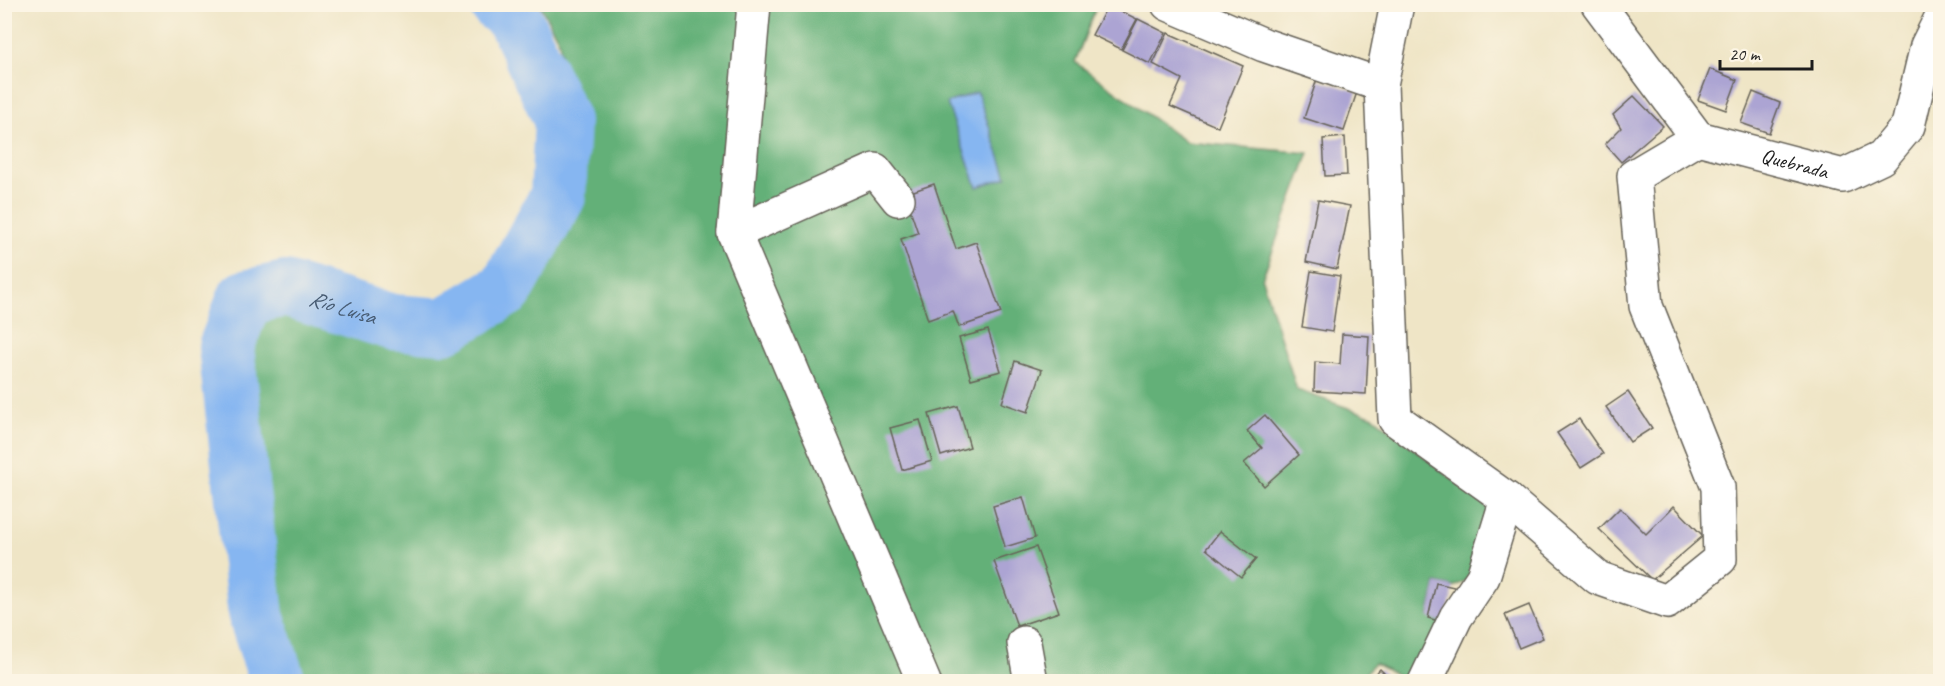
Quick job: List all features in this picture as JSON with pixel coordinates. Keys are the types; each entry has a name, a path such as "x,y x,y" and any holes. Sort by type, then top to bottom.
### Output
{"street":[{"path":"754,4 734,233 924,681"},
{"path":"1168,4 1264,45 1381,85"},
{"path":"1397,4 1381,85 1395,419 1507,499 1598,578 1667,602 1720,559 1718,487 1646,306 1634,176 1698,138 1598,4"},
{"name":"Quebrada","path":"1698,138 1843,176 1881,158 1908,126 1928,46 1941,20"},
{"path":"734,233 875,170 898,199"},
{"path":"1425,681 1456,617 1484,577 1507,499"},
{"path":"1024,643 1031,681"}],"green space":[{"path":"540,5 1097,5 1075,62 1186,142 1309,153 1262,279 1297,390 1374,417 1495,513 1478,574 1454,587 1436,583 1428,617 1445,623 1408,681 1374,663 1359,682 290,681 263,617 256,532 232,346 252,307 285,299 393,329 449,330 514,295 567,202 572,118 559,41"}],"water":[{"path":"977,92 1007,177 977,187 947,103"}],"building":[{"path":"1108,5 1137,19 1121,49 1092,35"},
{"path":"1138,19 1166,33 1150,64 1122,50"},
{"path":"1168,33 1243,66 1218,127 1170,106 1182,79 1153,64"},
{"path":"1710,69 1737,80 1726,110 1698,100"},
{"path":"1317,79 1357,92 1344,131 1304,118"},
{"path":"1753,92 1780,103 1769,133 1741,123"},
{"path":"1634,96 1663,126 1621,162 1605,144 1621,128 1613,115"},
{"path":"1345,137 1347,175 1325,176 1323,139"},
{"path":"934,184 956,249 976,242 1001,313 959,327 953,311 928,320 901,239 918,233 905,194"},
{"path":"1318,200 1350,206 1337,269 1306,262"},
{"path":"1311,271 1340,276 1332,332 1302,327"},
{"path":"988,330 1001,371 971,379 959,338"},
{"path":"1342,334 1369,336 1366,394 1314,391 1315,362 1340,364"},
{"path":"1015,361 1042,370 1028,412 1002,403"},
{"path":"1628,392 1652,428 1630,442 1606,407"},
{"path":"958,406 970,447 941,456 929,414"},
{"path":"1265,415 1299,455 1264,486 1244,463 1262,448 1247,431"},
{"path":"1579,419 1603,454 1581,468 1557,433"},
{"path":"920,420 932,461 902,470 890,428"},
{"path":"1023,497 1035,538 1005,547 993,506"},
{"path":"1674,506 1703,536 1652,580 1599,529 1620,508 1646,534"},
{"path":"1220,531 1256,559 1241,577 1206,549"},
{"path":"1036,547 1059,612 1017,626 994,561"},
{"path":"1436,583 1454,587 1445,623 1428,618"},
{"path":"1529,605 1543,638 1519,648 1505,615"},
{"path":"1380,669 1393,682 1368,682"}],"waterway":[{"name":"Río Luisa","path":"278,682 256,616 226,347 245,298 285,289 392,322 444,326 506,289 558,196 562,121 514,18 497,4"}]}
